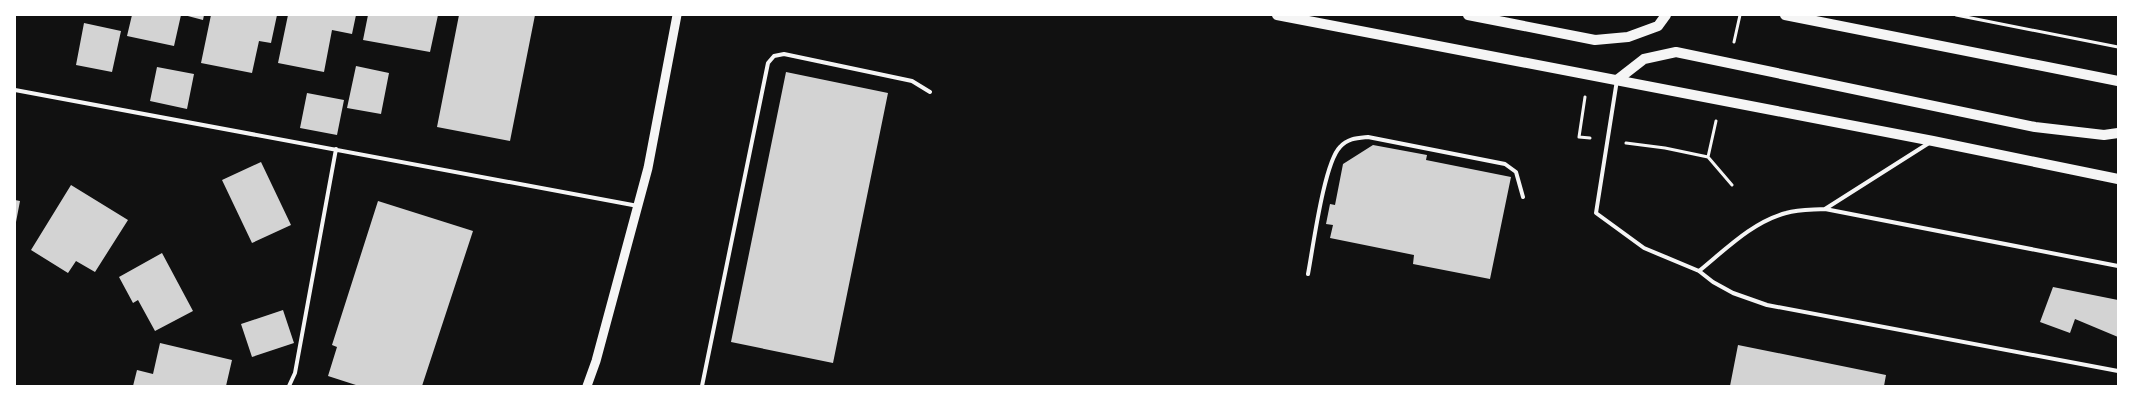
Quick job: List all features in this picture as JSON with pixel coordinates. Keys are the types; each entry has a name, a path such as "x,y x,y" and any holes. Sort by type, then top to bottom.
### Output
{"main road":[{"path":"1278,15 1932,141 2118,179"},
{"path":"1468,15 1594,40 1628,37 1658,26 1666,15"},
{"path":"1785,15 2118,81"},
{"path":"1617,80 1644,59 1676,52 2035,127 2096,134 2118,133"}],"street":[{"path":"587,386 596,361 648,168 677,15"}],"lane":[{"path":"702,386 768,63 774,56 784,54 912,82 930,92"},
{"path":"1617,80 1596,213 1644,248 1699,272 1734,293 1767,305 2118,371"},
{"path":"15,90 638,206"},
{"path":"1308,274 1327,175 1340,146 1353,138 1368,137 1505,164 1516,172 1523,197"},
{"path":"1825,209 1932,141"},
{"path":"289,386 295,374 336,149"},
{"path":"1699,272 1743,235 1764,222 1785,213 1825,209 2118,266"}],"path":[{"path":"1956,15 2118,47"},
{"path":"1708,157 1732,185"}],"building":[{"path":"132,15 181,15 174,46 127,36"},
{"path":"184,15 204,15 203,20"},
{"path":"211,15 277,15 271,43 259,41 252,73 201,63"},
{"path":"288,15 356,15 352,34 332,30 324,72 278,63"},
{"path":"368,15 438,15 430,52 363,40"},
{"path":"459,15 535,15 510,141 437,127"},
{"path":"84,23 121,31 112,72 76,65"},
{"path":"356,66 389,73 381,114 347,108"},
{"path":"157,67 194,74 187,109 150,101"},
{"path":"786,72 888,93 833,363 731,342"},
{"path":"307,93 344,100 337,135 300,128"},
{"path":"1373,145 1427,155 1426,160 1511,177 1490,279 1413,264 1414,255 1330,238 1333,225 1326,224 1330,204 1335,205 1343,164"},
{"path":"261,162 291,225 252,243 222,180"},
{"path":"71,185 128,220 95,272 76,261 68,273 31,250"},
{"path":"15,200 20,201 16,222 15,222"},
{"path":"378,201 473,231 422,386 359,386 328,376 337,347 332,345"},
{"path":"162,253 193,311 155,331 138,300 133,303 119,277"},
{"path":"2053,287 2118,300 2118,337 2075,319 2070,333 2040,322"},
{"path":"283,310 294,343 252,357 241,324"},
{"path":"160,343 232,360 226,386 133,386 137,370 153,374"},
{"path":"1738,345 1886,375 1884,386 1730,386"}]}
